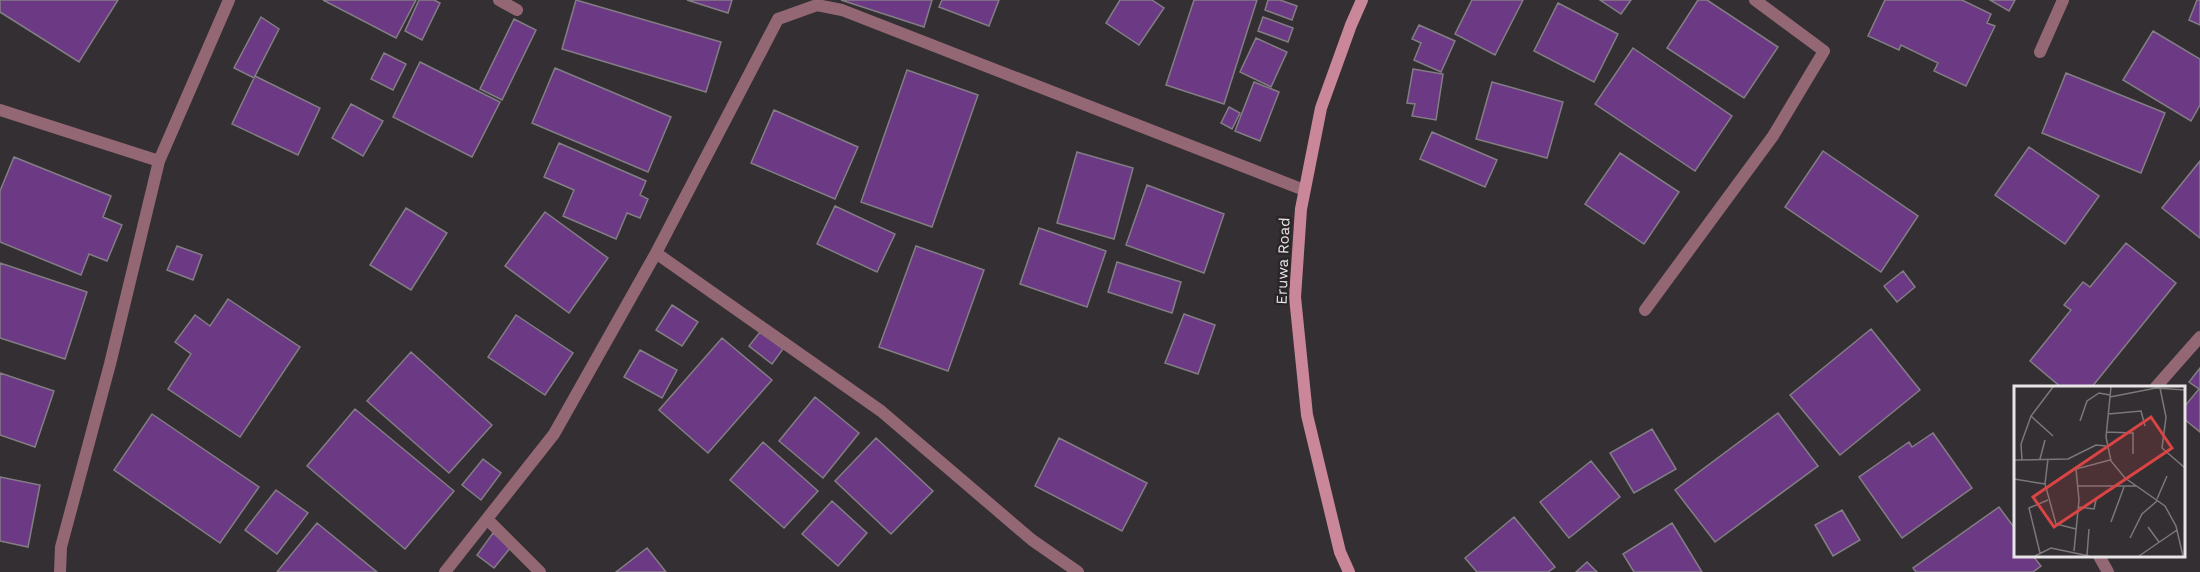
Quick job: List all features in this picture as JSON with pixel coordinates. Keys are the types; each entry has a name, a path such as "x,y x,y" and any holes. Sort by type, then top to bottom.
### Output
{"main road":[{"name":"Eruwa Road","path":"1349,572 1340,552 1308,415 1295,297 1300,209 1321,108 1362,0"}],"street":[{"path":"60,572 61,547 110,364 159,161 229,0"},
{"path":"499,0 517,10"},
{"path":"1645,310 1773,136 1824,51 1755,0"},
{"path":"2040,52 2063,0"},
{"path":"445,572 554,434 656,253 778,19 817,5 842,10 1304,190"},
{"path":"0,110 159,161"},
{"path":"656,253 881,411 1032,540 1078,572"},
{"path":"2156,386 2200,337"},
{"path":"488,520 540,572"},
{"path":"2100,557 2108,572"}],"building":[{"path":"0,0 118,0 79,62 0,12"},
{"path":"323,0 416,0 396,38"},
{"path":"419,0 434,0 440,3 422,40 405,31"},
{"path":"576,0 721,42 706,92 562,49"},
{"path":"687,0 732,0 728,13"},
{"path":"841,0 932,0 924,27"},
{"path":"942,0 999,0 989,26 939,7"},
{"path":"1120,0 1152,0 1164,8 1139,45 1106,23"},
{"path":"1194,0 1257,0 1224,104 1166,85"},
{"path":"1268,0 1280,0 1297,6 1292,20 1265,10"},
{"path":"1472,0 1523,0 1495,55 1455,34"},
{"path":"1600,0 1631,0 1621,14"},
{"path":"1698,0 1707,0 1778,47 1744,98 1667,48"},
{"path":"1885,0 1962,0 1991,14 1987,23 1995,26 1966,86 1934,71 1938,63 1901,45 1899,50 1868,36"},
{"path":"1990,0 2015,0 2009,11"},
{"path":"2197,0 2200,0 2200,25 2189,20"},
{"path":"1558,3 1618,34 1594,82 1534,51"},
{"path":"261,17 279,29 254,78 234,68"},
{"path":"1263,17 1293,28 1288,42 1258,31"},
{"path":"514,19 536,30 502,100 480,89"},
{"path":"1419,25 1455,41 1441,72 1414,60 1421,43 1412,39"},
{"path":"2153,31 2200,59 2200,105 2191,121 2123,80"},
{"path":"1256,38 1287,52 1271,87 1240,72"},
{"path":"1633,48 1732,116 1695,171 1595,104"},
{"path":"384,53 406,64 393,90 371,79"},
{"path":"420,62 500,102 472,157 393,117"},
{"path":"555,68 671,117 648,172 532,123"},
{"path":"1413,69 1443,74 1436,120 1412,116 1415,104 1407,103"},
{"path":"907,70 978,95 932,227 861,202"},
{"path":"2066,73 2165,113 2141,173 2042,133"},
{"path":"255,76 320,108 298,155 232,124"},
{"path":"1254,82 1279,92 1260,141 1235,131"},
{"path":"1492,82 1563,102 1547,158 1476,139"},
{"path":"351,104 383,121 363,156 332,138"},
{"path":"1229,107 1240,113 1232,129 1221,123"},
{"path":"774,110 858,147 835,199 751,163"},
{"path":"1432,132 1497,160 1485,187 1420,159"},
{"path":"559,143 646,181 640,195 648,199 640,218 627,213 616,239 563,216 574,190 544,177"},
{"path":"2029,147 2099,196 2065,244 1995,195"},
{"path":"1823,151 1918,216 1881,272 1785,207"},
{"path":"1077,152 1133,168 1114,239 1057,223"},
{"path":"1620,153 1679,192 1644,244 1585,204"},
{"path":"14,157 111,196 103,217 122,225 107,261 89,254 81,275 0,242 0,191"},
{"path":"2200,161 2200,238 2162,208"},
{"path":"1147,185 1224,214 1204,273 1126,245"},
{"path":"835,206 895,234 877,272 817,244"},
{"path":"406,208 447,233 411,290 370,265"},
{"path":"545,212 608,258 569,313 505,266"},
{"path":"1039,228 1106,251 1087,307 1020,284"},
{"path":"2126,243 2176,283 2093,386 2060,386 2030,361 2071,310 2064,305 2083,282 2090,287"},
{"path":"177,246 202,255 193,280 167,270"},
{"path":"916,246 984,270 948,371 879,347"},
{"path":"1117,262 1181,282 1172,313 1108,292"},
{"path":"0,263 87,292 65,359 0,338"},
{"path":"1903,271 1915,287 1897,302 1884,286"},
{"path":"228,299 300,347 240,437 168,389 191,354 175,342 195,315 210,326"},
{"path":"672,305 698,322 682,346 656,330"},
{"path":"1184,314 1215,325 1198,374 1165,363"},
{"path":"516,315 573,353 545,395 488,357"},
{"path":"1871,329 1920,390 1840,455 1790,395"},
{"path":"760,332 783,349 772,364 749,346"},
{"path":"722,338 772,380 708,453 659,410"},
{"path":"640,350 677,370 662,398 624,377"},
{"path":"411,352 492,425 449,473 367,401"},
{"path":"2200,368 2200,432 2185,420 2185,406 2199,389 2189,382"},
{"path":"0,373 54,391 35,447 0,435"},
{"path":"815,397 859,433 823,478 779,441"},
{"path":"355,409 454,491 405,549 307,466"},
{"path":"1778,413 1818,466 1715,542 1675,490"},
{"path":"152,414 259,487 220,543 114,470"},
{"path":"1652,429 1676,469 1634,493 1610,453"},
{"path":"1933,433 1972,488 1902,538 1859,477 1909,442 1912,447"},
{"path":"876,438 933,491 891,534 835,481"},
{"path":"1059,438 1147,483 1122,531 1035,486"},
{"path":"763,442 818,491 784,528 730,480"},
{"path":"483,459 501,473 481,500 462,485"},
{"path":"1591,461 1620,497 1569,538 1540,502"},
{"path":"0,477 40,485 28,547 0,541"},
{"path":"276,490 308,513 277,554 245,530"},
{"path":"832,501 867,533 838,566 802,534"},
{"path":"1999,507 2014,527 2014,557 2034,557 2041,566 2033,572 1916,572 1913,568"},
{"path":"1842,510 1860,540 1833,556 1815,525"},
{"path":"1514,517 1555,567 1548,572 1477,572 1465,558"},
{"path":"317,523 377,572 277,572"},
{"path":"1672,523 1702,572 1634,572 1623,554"},
{"path":"493,533 511,547 494,568 477,555"},
{"path":"647,548 666,572 616,572"},
{"path":"1587,562 1597,572 1576,572"}]}
